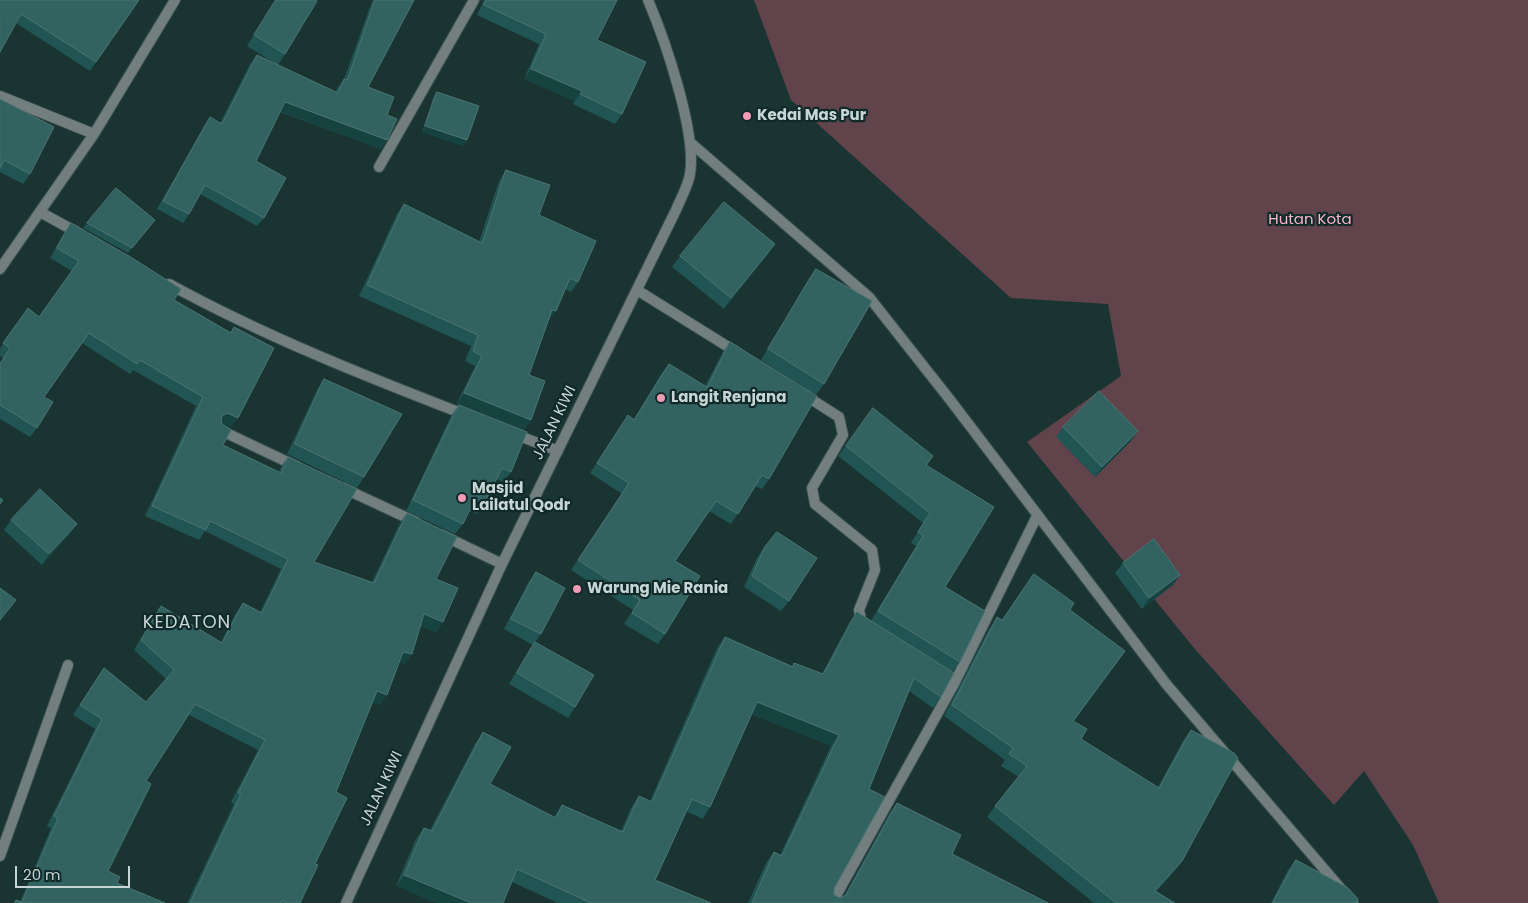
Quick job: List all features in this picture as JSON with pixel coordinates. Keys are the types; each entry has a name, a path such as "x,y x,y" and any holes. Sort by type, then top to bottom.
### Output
{"street":[{"path":"0,269 94,134 175,0"},
{"path":"379,167 474,0"},
{"name":"JALAN KIWI","path":"346,903 502,564 676,210 690,175 692,144 672,70 648,0"},
{"path":"0,96 94,134"},
{"path":"692,144 869,297 951,401 1167,685 1352,903"},
{"path":"40,212 90,240"},
{"path":"156,277 198,300 304,349 478,420"},
{"path":"637,290 746,359"},
{"path":"797,390 839,417 842,435 812,488 815,504 872,550 875,570 859,610 862,624 877,634"},
{"path":"220,430 307,471"},
{"path":"504,430 558,451"},
{"path":"333,483 502,564"},
{"path":"832,903 955,682 1037,516"},
{"path":"0,856 68,666"},
{"path":"932,668 955,682"}],"green space":[{"name":"Hutan Kota","path":"754,0 1528,0 1528,903 1439,903 1413,845 1364,771 1334,805 1194,648 1027,442 1121,376 1108,304 1011,298 791,100"}],"building":[{"path":"0,0 139,0 96,62 21,14 0,52"},
{"path":"276,0 317,1 285,54 254,35"},
{"path":"375,0 414,0 368,87 394,97 387,115 397,119 387,140 285,102 256,161 286,178 264,218 205,185 189,214 163,201 210,117 222,124 257,55 338,93 344,79 347,80"},
{"path":"486,0 617,0 597,40 646,62 622,114 580,94 582,91 531,69 546,34 484,5"},
{"path":"437,92 479,106 467,140 425,126"},
{"path":"0,99 54,127 30,174 4,160 0,168"},
{"path":"506,170 550,185 539,215 596,241 578,282 570,278 556,311 552,310 529,375 545,381 531,420 464,393 482,356 473,351 478,335 367,285 404,204 482,243"},
{"path":"116,188 155,220 132,248 87,223"},
{"path":"724,202 775,244 731,298 680,256"},
{"path":"71,223 129,256 181,289 174,300 231,333 234,327 274,348 238,418 227,413 221,417 222,424 231,430 223,445 281,473 288,457 357,489 314,562 374,583 407,513 457,537 436,579 458,588 443,622 424,614 412,654 403,652 387,695 377,691 336,792 347,798 315,864 318,865 300,903 282,901 281,903 190,903 241,794 238,793 265,740 195,704 146,781 151,784 108,871 120,877 117,883 165,903 15,903 16,900 22,902 58,818 54,816 102,719 80,705 104,668 146,702 174,670 141,640 161,606 222,643 243,603 262,613 288,559 210,521 206,530 152,506 203,397 140,360 137,364 89,333 44,397 53,402 37,428 0,405 0,364 10,348 3,343 28,308 39,317 79,261 57,248"},
{"path":"816,269 872,301 824,384 768,349"},
{"path":"730,342 817,396 769,479 762,475 738,514 716,501 675,561 700,576 665,634 632,613 640,600 578,560 629,483 597,463 628,415 634,420 669,364 707,387"},
{"path":"324,379 402,414 364,477 295,444"},
{"path":"1099,391 1138,431 1102,467 1063,427"},
{"path":"459,405 527,432 511,472 502,468 484,504 475,499 463,524 413,500"},
{"path":"873,408 933,456 926,465 994,507 945,587 985,611 960,662 878,611 923,536 918,532 930,513 846,446"},
{"path":"40,489 77,524 49,554 11,520"},
{"path":"777,532 817,558 789,601 752,576 764,548"},
{"path":"1154,539 1180,575 1149,598 1123,563"},
{"path":"536,572 565,588 541,634 511,619"},
{"path":"1034,574 1074,603 1070,610 1125,651 1073,721 1087,729 1081,739 1159,788 1191,730 1234,753 1238,758 1182,861 1155,891 1175,903 1116,903 995,806 1027,766 1009,754 1013,748 952,705 997,617 1002,620"},
{"path":"0,588 16,600 0,620"},
{"path":"857,612 954,673 941,697 914,678 869,789 885,797 834,888 834,895 840,898 846,895 897,803 961,835 952,854 1048,903 752,903 774,852 782,856 839,735 757,702 710,807 692,799 655,880 711,903 591,903 517,869 503,903 471,903 404,875 424,828 432,831 483,732 511,747 490,784 556,818 562,805 623,832 639,796 652,802 725,637 793,667 794,663 823,674"},
{"path":"535,642 594,675 575,707 517,673"},
{"path":"1296,860 1348,888 1358,899 1356,903 1273,903"}],"place":[{"name":"Kedai Mas Pur","path":"747,116"},
{"name":"Langit Renjana","path":"661,398"},
{"name":"Masjid Lailatul Qodr","path":"462,498"},
{"name":"Warung Mie Rania","path":"577,589"}],"district":[{"name":"KEDATON","path":"187,623"}]}
